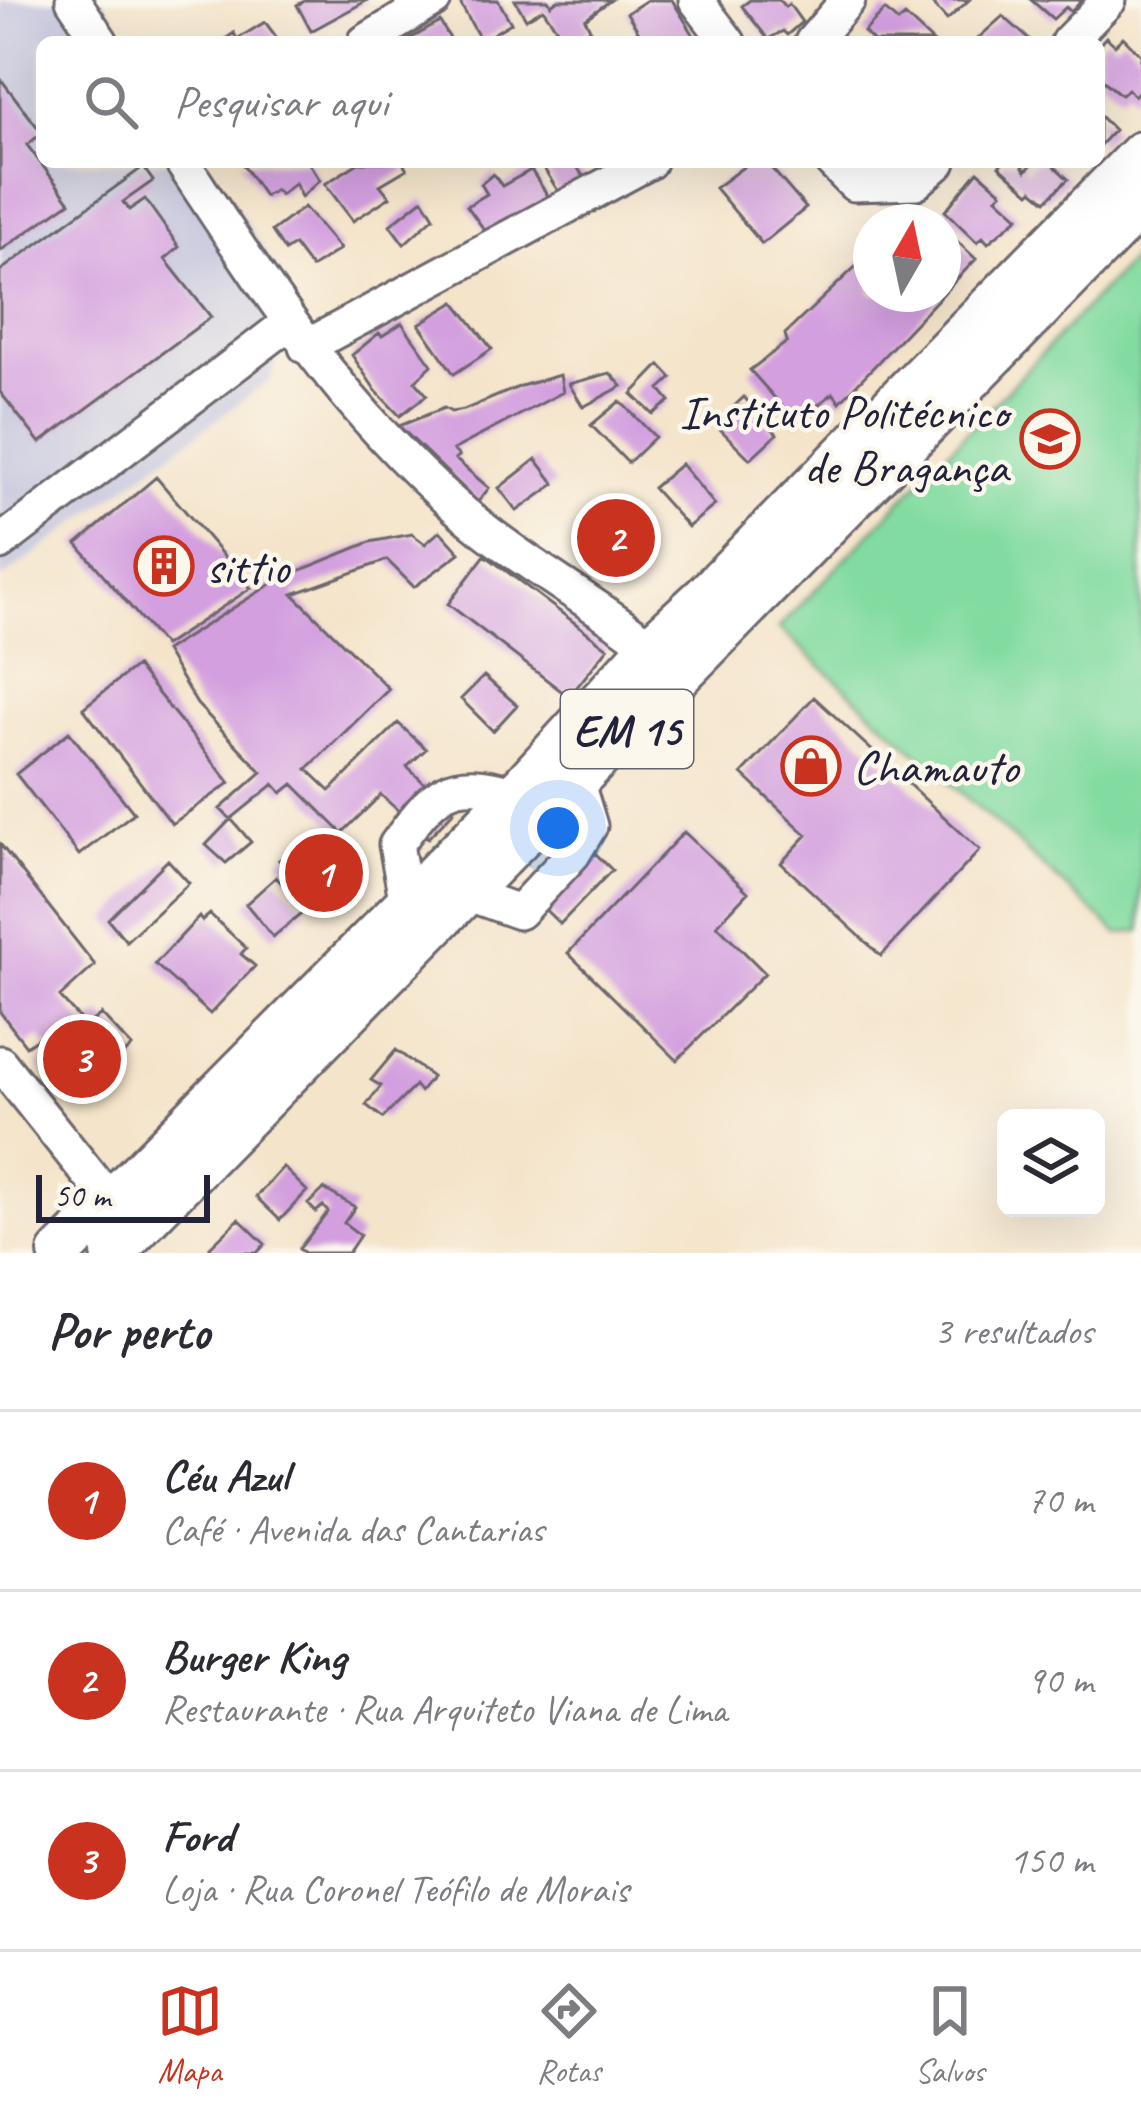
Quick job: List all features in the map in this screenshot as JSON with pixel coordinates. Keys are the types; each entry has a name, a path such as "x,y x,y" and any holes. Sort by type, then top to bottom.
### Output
{"main road":[{"name":"EM 15","path":"60,1253 119,1229 466,893 576,780 666,659 702,599 1141,153"},
{"name":"EM 15","path":"119,1229 407,904 515,794 666,659 1141,205"},
{"path":"87,1253 107,1232 119,1229"}],"street":[{"path":"73,0 97,36"},
{"path":"375,36 434,0"},
{"path":"696,0 723,36"},
{"path":"817,36 848,0"},
{"path":"1074,36 1109,0"},
{"path":"186,168 297,335 373,429 458,509 666,659"},
{"path":"4,530 297,335 637,168"},
{"path":"838,168 854,184 916,182 932,168"},
{"path":"0,1063 119,1229"}],"shaded area":[{"path":"0,0 103,0 126,36 36,36 36,168 211,168 292,294 271,379 0,580"}],"green space":[{"name":"Instituto Politécnico de Bragança","path":"1141,250 1141,931 1118,934 779,628"}],"building":[{"path":"307,0 368,0 311,31 297,5"},
{"path":"498,0 511,23 489,36 478,36 460,3"},
{"path":"515,0 548,0 551,5 558,0 611,0 585,19 590,29 581,36 562,36 543,9 526,19"},
{"path":"647,0 672,0 694,36 641,36 627,13"},
{"path":"750,0 779,0 785,7 789,4 802,22 787,35 783,31 766,36 742,6"},
{"path":"929,0 969,0 947,20"},
{"path":"1031,0 1082,0 1071,12 1066,7 1053,19"},
{"path":"885,10 898,22 905,16 927,36 868,36 864,32"},
{"path":"1003,16 1025,36 981,36"},
{"path":"265,22 276,36 242,36"},
{"path":"440,22 448,36 416,36"},
{"path":"1123,37 1141,55 1141,89 1134,96 1128,89 1121,95 1105,82 1105,38 1115,45"},
{"path":"0,78 36,125 36,138 27,145 36,157 36,168 44,168 70,202 0,251"},
{"path":"144,168 153,181 123,202 129,210 145,199 179,247 165,259 211,317 40,443 0,392 0,271"},
{"path":"245,168 312,168 320,180 301,197 295,183 280,195 276,190 264,196"},
{"path":"350,168 407,169 380,185 390,197 353,221 325,184"},
{"path":"544,168 578,168 588,184 563,199"},
{"path":"742,168 771,168 806,208 762,244 715,188"},
{"path":"1001,168 1056,168 1068,179 1046,201 1033,190 1030,193"},
{"path":"531,170 552,202 488,235 467,206 487,194 481,184 493,174 502,186"},
{"path":"978,171 1002,192 997,197 1019,217 988,243 983,237 977,242 961,226 961,204 951,204"},
{"path":"423,199 434,217 404,244 390,225"},
{"path":"304,207 340,249 311,268 294,245 285,251 272,231"},
{"path":"961,245 976,259 961,275"},
{"path":"853,269 853,312 926,312 840,402 833,393 797,423 750,370 787,342 785,334"},
{"path":"455,302 492,349 454,374 419,324"},
{"path":"402,323 432,365 415,381 427,395 400,416 352,355 379,333 382,336"},
{"path":"660,365 672,378 660,389 670,401 653,414 632,394"},
{"path":"610,373 622,386 583,407 569,384"},
{"path":"560,375 563,392 453,450 459,456 455,459 489,488 478,502 399,426 444,408 464,410"},
{"path":"744,397 777,434 750,459 715,424"},
{"path":"620,401 655,437 628,463 591,425"},
{"path":"536,459 555,484 517,511 499,488"},
{"path":"681,464 715,505 688,527 653,488"},
{"name":"sittio","path":"156,477 251,588 164,646 77,544"},
{"path":"440,531 460,553 414,587 387,560 293,594 389,689 307,769 330,791 398,723 426,749 407,767 454,811 428,838 381,795 342,833 293,784 282,793 274,784 231,819 220,809 262,772 197,704 165,651 279,579 370,542 412,534 425,544"},
{"path":"485,555 608,648 569,697 448,604"},
{"path":"136,666 230,783 172,824 83,708"},
{"path":"484,676 517,705 493,731 461,699"},
{"path":"814,697 980,850 881,956 781,863 807,835 742,774"},
{"path":"69,732 134,813 79,855 16,774"},
{"path":"231,819 251,842 226,863 206,845"},
{"path":"684,832 748,892 717,925 765,973 677,1060 568,953"},
{"path":"310,837 339,874 313,900 286,874 291,872 279,860"},
{"path":"0,844 95,965 60,997 86,1026 101,1014 132,1047 72,1099 39,1067 54,1052 39,1037 26,1046 0,1012"},
{"path":"595,853 612,870 560,924 523,888 567,883"},
{"path":"168,860 189,883 126,941 108,919"},
{"path":"276,877 306,910 273,937 246,904"},
{"path":"210,914 246,948 241,954 255,966 210,1014 155,964 199,917 202,921"},
{"path":"396,1050 432,1077 420,1092 415,1086 383,1118 366,1105 381,1086 371,1080"},
{"path":"283,1167 307,1191 280,1220 256,1197"},
{"path":"324,1189 355,1207 344,1223 360,1235 348,1253 299,1249 328,1212 323,1206 316,1212 308,1204"},
{"path":"239,1219 265,1244 257,1253 216,1253 210,1247"}],"place":[{"name":"Instituto Politécnico de Bragança","path":"1050,439"},
{"name":"Burger King","path":"616,538"},
{"name":"sittio","path":"164,566"},
{"name":"Chamauto","path":"811,766"},
{"name":"Céu Azul","path":"324,873"},
{"name":"Ford","path":"82,1059"}]}
